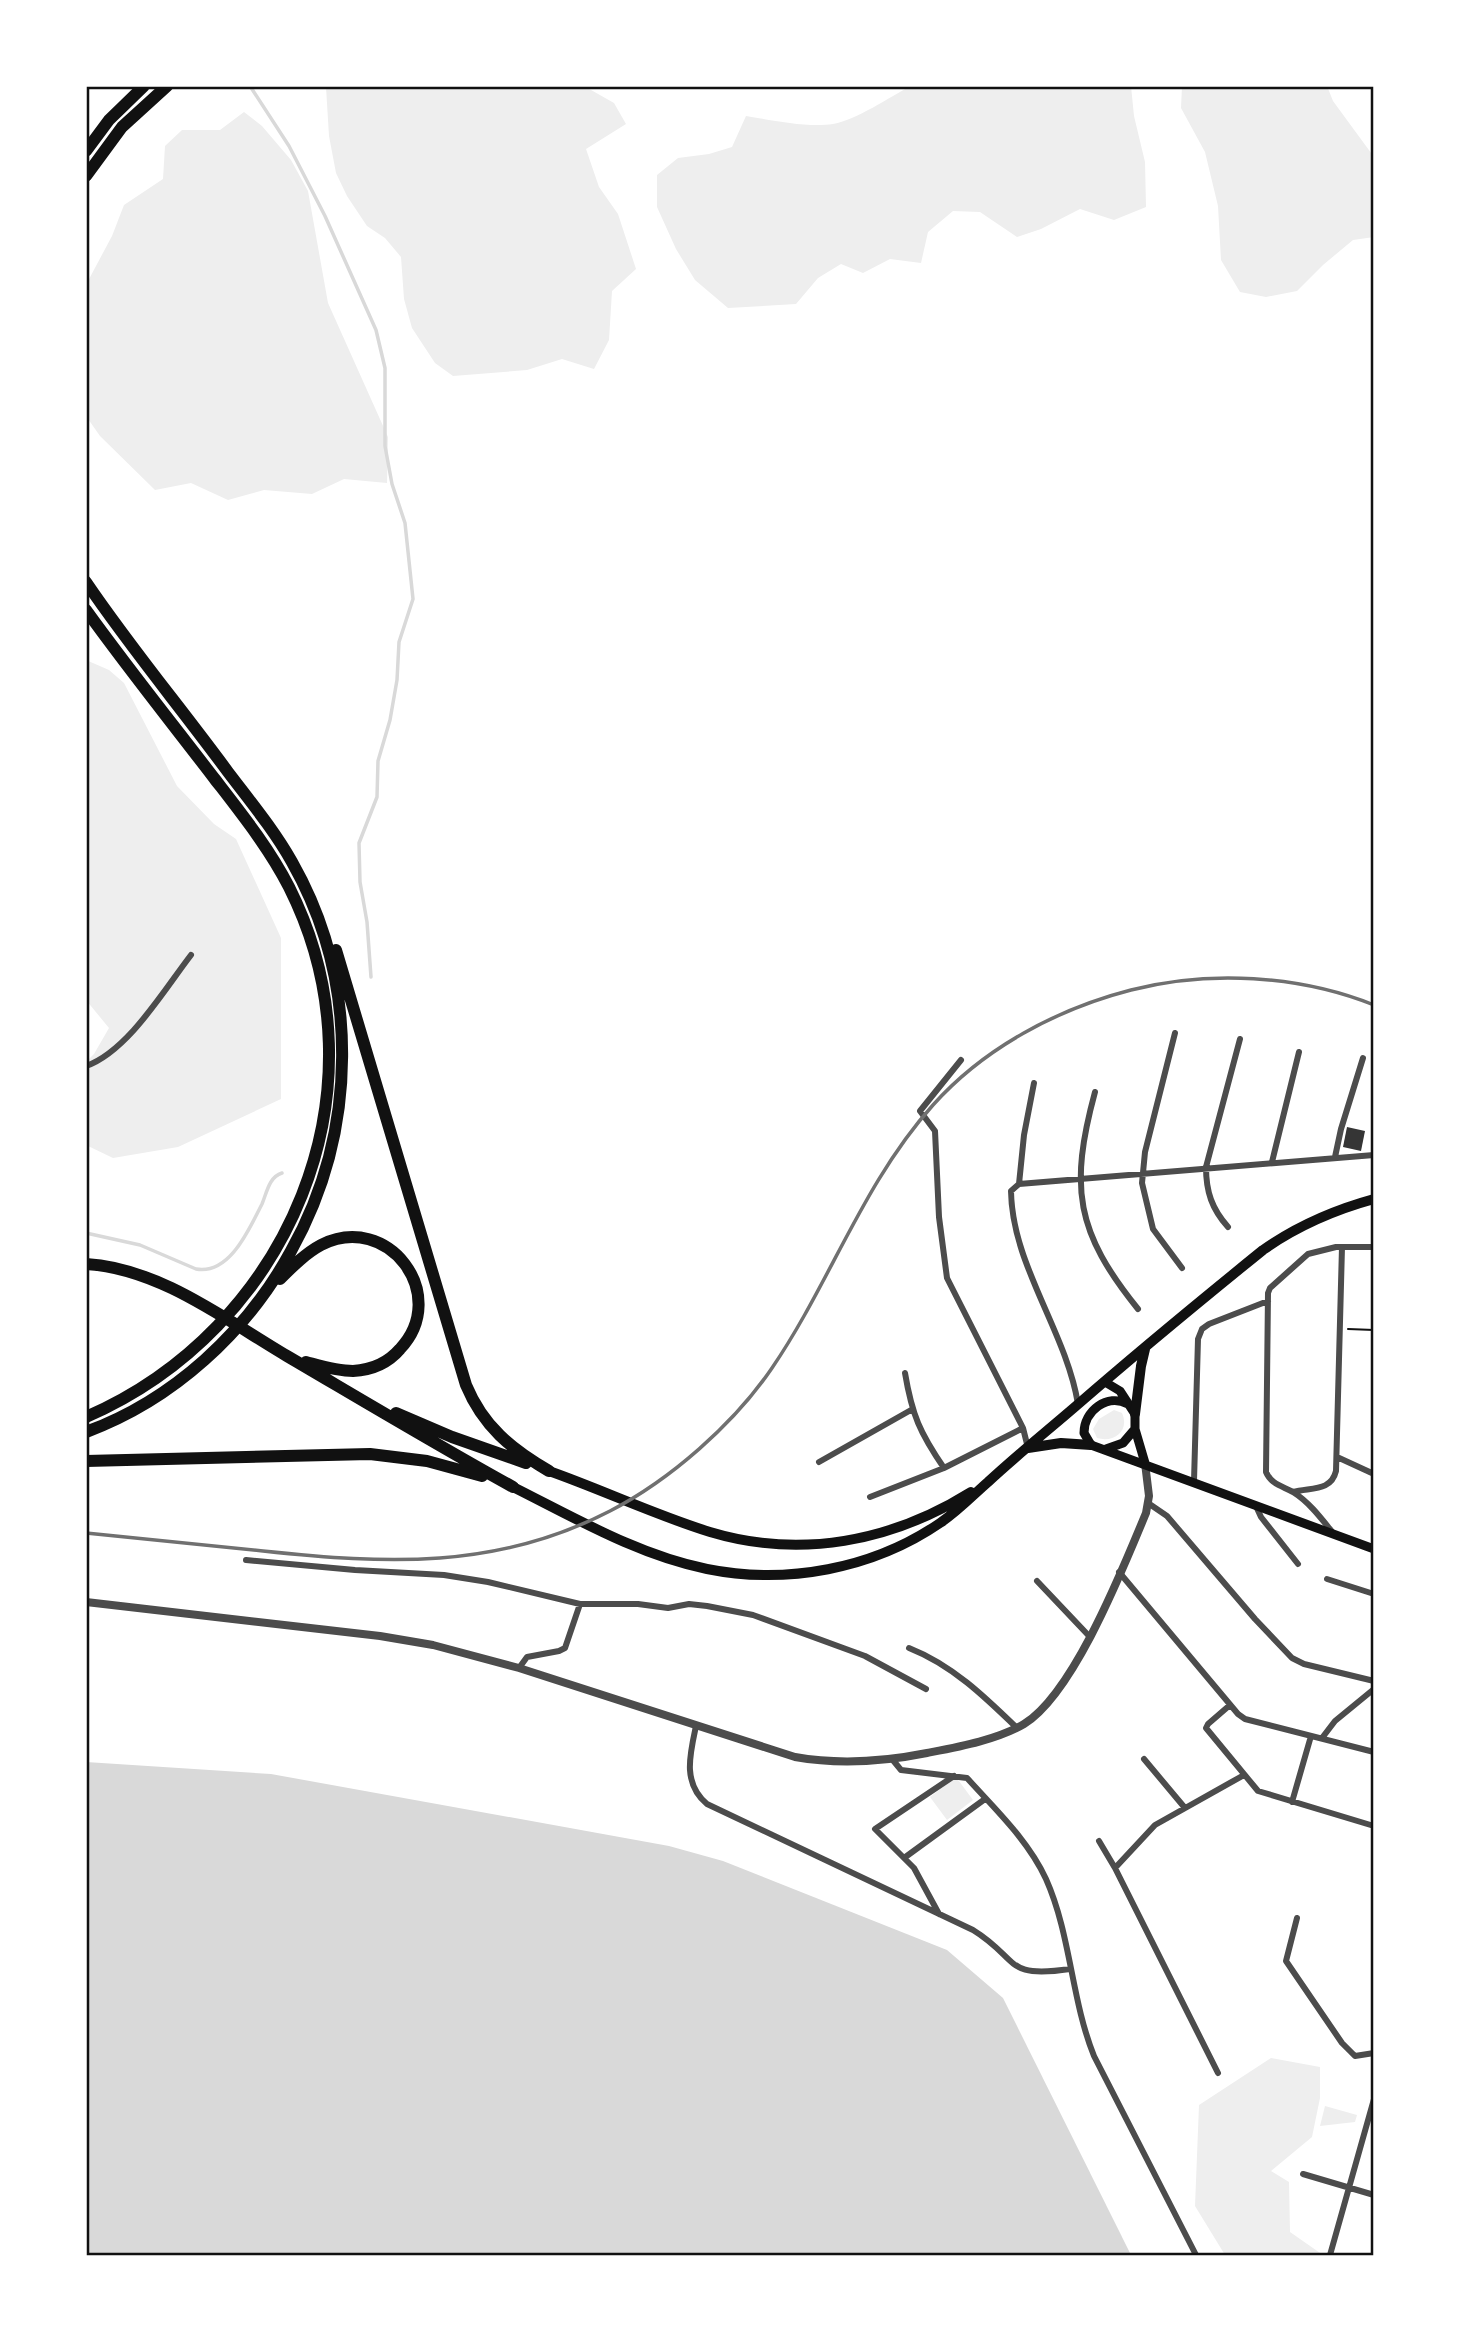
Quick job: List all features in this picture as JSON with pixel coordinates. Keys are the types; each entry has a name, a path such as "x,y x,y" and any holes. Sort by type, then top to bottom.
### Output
{"highway":[{"path":"86,150 109,120 144,86"},
{"path":"86,176 122,127 167,86"},
{"path":"86,582 272,830 296,870 333,943 344,972 466,1385 482,1417 498,1435 549,1471"},
{"path":"86,610 268,852 300,911 319,967 329,1048 321,1131 310,1173 295,1214 274,1254 250,1290 215,1331 190,1354 156,1379 89,1415"},
{"path":"261,1299 298,1239 317,1196 330,1156 338,1115 342,1060 339,1004 330,954 315,910"},
{"path":"86,1432 114,1420 160,1394 196,1367 225,1340 261,1299 321,1244 340,1238 364,1238 380,1243 397,1254 412,1275 419,1298 417,1318 410,1336 390,1359 373,1367 354,1371 333,1369 289,1357"},
{"path":"86,1264 122,1270 160,1284 198,1303 429,1441 513,1487"},
{"path":"366,1401 452,1437 549,1471"},
{"path":"86,1461 370,1454 410,1457 513,1487"}],"main road":[{"path":"513,1487 603,1532 671,1559 707,1569 765,1575 804,1573 858,1562 907,1542 951,1516 1077,1404 1276,1240 1323,1216 1374,1199"},
{"path":"1144,1463 1135,1429 1135,1414 1146,1347"},
{"path":"1105,1382 1120,1391 1135,1414"},
{"path":"1084,1430 1088,1416 1105,1402 1116,1400 1128,1404"},
{"path":"1077,1404 1091,1445"},
{"path":"1104,1449 1123,1443 1135,1429"},
{"path":"1028,1448 1061,1443 1091,1445 1374,1549"},
{"path":"549,1471 700,1529 738,1539 785,1546 858,1540 893,1530 943,1508 986,1483"}],"street":[{"path":"86,1066 110,1053 136,1025 191,955"},
{"path":"1175,1034 1142,1173 1149,1220 1160,1241 1182,1268"},
{"path":"1228,1227 1212,1204 1207,1188 1206,1167 1240,1039"},
{"path":"1272,1162 1299,1052"},
{"path":"1335,1157 1363,1058"},
{"path":"961,1060 920,1111 935,1131 943,1256 947,1278 1023,1428 1028,1448"},
{"path":"1020,1184 1024,1135 1034,1083"},
{"path":"1095,1092 1083,1139 1081,1178 1084,1212 1093,1241 1112,1275 1138,1309"},
{"path":"1077,1404 1069,1367 1019,1240 1011,1194 1013,1188 1020,1184 1081,1178 1374,1155"},
{"path":"1293,1492 1320,1488 1330,1483 1335,1475 1342,1247"},
{"path":"1333,1533 1310,1505 1293,1492 1271,1481 1266,1472 1268,1301 1270,1288 1304,1256 1325,1248 1374,1247"},
{"path":"1194,1481 1200,1332 1209,1324 1268,1301"},
{"path":"905,1373 911,1410 922,1436 944,1468"},
{"path":"819,1462 911,1410"},
{"path":"870,1497 944,1468 1023,1428"},
{"path":"1337,1457 1374,1474"},
{"path":"86,1602 398,1638 464,1652 519,1668 782,1754 851,1763 892,1759 941,1751 1017,1728 1049,1702 1090,1637 1148,1503 1144,1463"},
{"path":"1148,1503 1167,1516 1292,1658 1304,1664 1374,1681"},
{"path":"1256,1504 1261,1517 1298,1564"},
{"path":"246,1560 456,1577 580,1604 638,1604 668,1608 693,1604 753,1615 865,1656 926,1689"},
{"path":"1119,1572 1230,1705 1245,1718 1374,1752"},
{"path":"1327,1579 1374,1594"},
{"path":"1037,1581 1090,1637"},
{"path":"519,1668 527,1657 565,1648 580,1604"},
{"path":"909,1648 944,1665 965,1680 1017,1728"},
{"path":"1322,1738 1335,1721 1374,1689"},
{"path":"1230,1705 1206,1728 1258,1791 1374,1826"},
{"path":"696,1726 690,1778 698,1795 707,1804 981,1936 1022,1970 1041,1973 1070,1969"},
{"path":"1292,1802 1311,1735"},
{"path":"892,1759 901,1770 967,1778 1019,1836 1046,1880 1058,1910 1070,1969 1094,2056 1196,2255"},
{"path":"1144,1759 1185,1808"},
{"path":"1115,1868 1147,1832 1244,1775"},
{"path":"940,1915 914,1868 875,1829 955,1776"},
{"path":"904,1858 985,1798"},
{"path":"1099,1841 1218,2073"},
{"path":"1297,1918 1286,1961 1342,2043 1355,2056 1374,2053"},
{"path":"1330,2255 1348,2188 1371,2121 1374,2099"},
{"path":"1303,2174 1374,2195"}],"path":[{"path":"1340,1329 1374,1330"}],"shaded area":[{"path":"584,86 614,103 626,124 586,149 599,187 618,214 636,269 612,291 609,340 594,369 562,359 527,370 453,376 435,363 412,328 404,299 401,257 385,238 367,226 347,196 336,173 329,136 326,87"},
{"path":"911,86 1131,86 1134,116 1145,162 1146,207 1114,220 1080,209 1041,229 1017,237 980,212 953,211 928,232 921,263 890,259 863,273 841,264 818,278 796,304 728,308 695,280 676,249 657,207 657,175 678,158 709,154 732,147 746,116 801,124 833,124 863,113"},
{"path":"1182,86 1327,86 1333,101 1374,157 1374,237 1353,240 1297,291 1266,297 1240,292 1221,260 1218,206 1205,152 1181,108"},
{"path":"244,112 262,126 291,160 308,191 328,303 388,437 387,483 344,479 312,494 264,490 228,500 191,483 155,490 100,436 86,416 88,281 112,236 124,205 163,179 165,146 182,130 220,130"},
{"path":"86,660 109,670 124,683 177,786 214,824 236,839 281,938 281,1099 178,1147 113,1158 86,1145 86,1062 94,1054 109,1028 86,1000"},
{"path":"1114,1410 1122,1413 1122,1430 1109,1439 1097,1438 1093,1429 1099,1419"},
{"path":"86,1762 271,1774 669,1846 723,1861 947,1950 1003,1998 1131,2255 86,2255"},
{"path":"956,1777 973,1800 947,1820 930,1797"},
{"path":"1271,2058 1320,2067 1320,2098 1312,2137 1271,2171 1289,2182 1290,2232 1323,2255 1225,2255 1195,2206 1199,2105"},
{"path":"1325,2106 1357,2115 1355,2122 1320,2126"}],"building":[{"path":"1347,1127 1365,1131 1361,1151 1343,1147"}],"waterway":[{"path":"250,86 289,146 325,216 376,330 385,368 385,446 392,484 405,523 413,599 399,642 397,680 390,720 378,761 377,797 359,843 360,882 367,922 371,977"},
{"path":"86,1233 140,1245 196,1269 208,1269 219,1265 237,1248 251,1226 271,1181 282,1173"}],"railway":[{"path":"86,1533 353,1559 397,1560 483,1553 525,1544 567,1530 633,1498 678,1467 739,1410 757,1389 793,1335 867,1200 908,1135 953,1084 1023,1033 1103,998 1131,990 1191,980 1222,978 1285,982 1315,987 1374,1005"}]}
